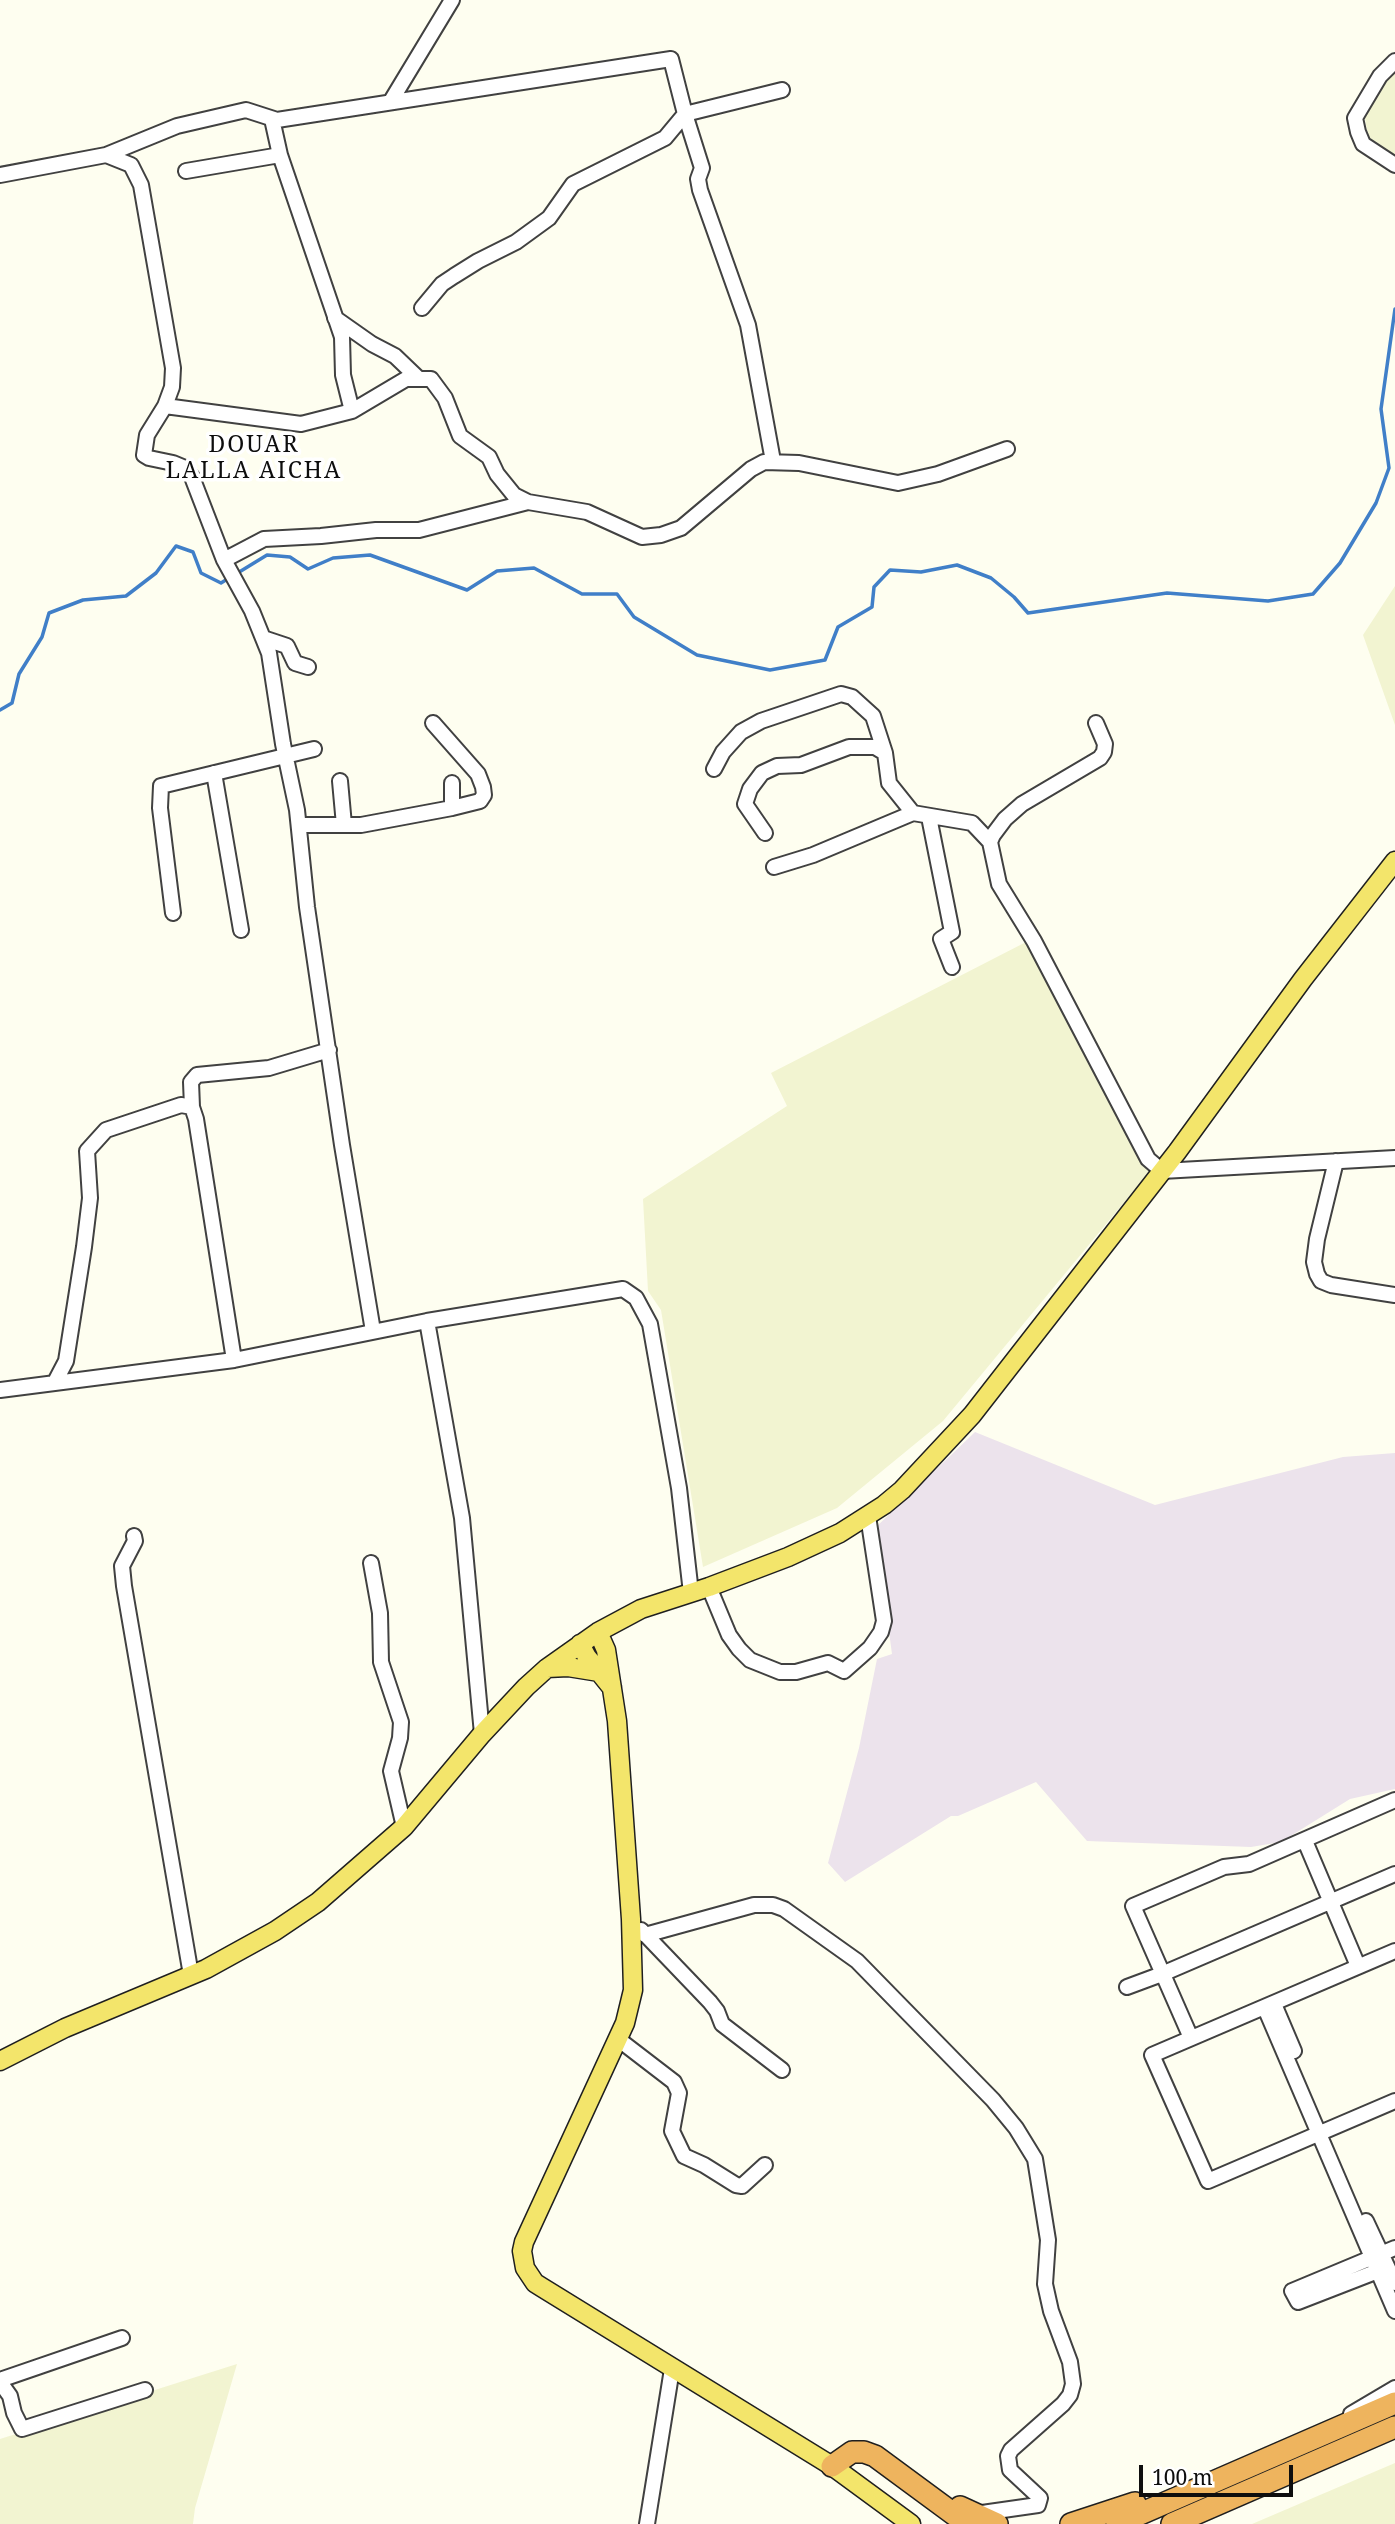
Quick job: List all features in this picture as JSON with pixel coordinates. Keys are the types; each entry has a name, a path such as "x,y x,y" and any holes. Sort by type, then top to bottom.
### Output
{"highway":[{"path":"1117,2524 1395,2403"},
{"path":"1172,2524 1395,2427"},
{"path":"832,2466 852,2452 901,2458 971,2519 997,2524"},
{"path":"1071,2524 1156,2497 1195,2489"}],"main road":[{"path":"0,2061 65,2028 191,1975 275,1931 318,1902 404,1827 504,1709 547,1668 598,1632 641,1609 789,1557 840,1533 902,1490 972,1415 1162,1171 1303,979 1395,861"},
{"path":"604,1668 617,1621"},
{"path":"598,1632 605,1645 604,1668"},
{"path":"580,1644 604,1668 612,1688 617,1721 631,1919 633,1990 628,2015 618,2039 527,2234 523,2260 535,2283 832,2466 911,2524"},
{"path":"547,1668 604,1668"}],"street":[{"path":"391,101 452,0"},
{"path":"0,175 106,155 177,126 246,110 272,119 671,59 702,168 698,179 700,190 748,325 773,461"},
{"path":"1395,61 1380,76 1355,118 1363,144 1395,165"},
{"path":"422,308 442,284 478,261 510,246 549,218 573,184 665,138 685,114 782,90"},
{"path":"272,119 280,155 342,337 344,376 352,411"},
{"path":"106,155 131,164 141,185 173,368 172,387 165,406 147,435 144,455 185,468 192,477 225,560 252,611 269,653 299,825 307,907 373,1331"},
{"path":"186,171 280,155"},
{"path":"334,317 372,344 395,356 419,379"},
{"path":"165,406 301,424 352,411 406,379 431,379 445,398 460,436 489,457 497,474 514,495 528,502 587,512 642,537 661,535 681,528 751,469 764,462 773,461 898,483 938,474 1007,449"},
{"path":"225,560 264,539 376,530 419,530 528,502"},
{"path":"263,638 287,646 295,663 308,667"},
{"path":"714,769 723,752 741,732 761,721 841,694 852,697 873,716 885,753 889,783 914,813 972,823 990,842 999,884 1034,941 1149,1159 1162,1171 1395,1158"},
{"path":"299,825 360,825 480,801 484,795 478,774 433,723"},
{"path":"990,842 1005,820 1022,804 1100,758 1105,744 1096,723"},
{"path":"765,832 745,804 750,789 762,774 777,766 801,765 849,747 875,747 885,753"},
{"path":"173,913 160,808 161,786 314,749"},
{"path":"214,773 241,930"},
{"path":"340,781 344,825"},
{"path":"452,808 453,783"},
{"path":"774,867 813,855 914,813"},
{"path":"929,817 952,932 941,939 952,967"},
{"path":"234,1360 192,1107 191,1082 198,1075 269,1068 329,1051"},
{"path":"55,1382 66,1361 84,1247 90,1198 87,1151 106,1130 181,1105 192,1107"},
{"path":"1336,1161 1317,1239 1314,1262 1317,1274 1321,1281 1331,1284 1395,1295"},
{"path":"0,1390 234,1360 426,1321 623,1289 636,1298 650,1324 679,1488 691,1592"},
{"path":"426,1321 462,1518 482,1734"},
{"path":"709,1587 729,1635 750,1660 780,1672 796,1672 828,1663 844,1671 870,1648 881,1632 884,1621 868,1516"},
{"path":"134,1536 135,1541 122,1566 124,1586 191,1975"},
{"path":"371,1563 380,1613 381,1662 401,1722 400,1738 391,1771 404,1827"},
{"path":"1191,2038 1133,1906 1224,1867 1249,1864 1395,1800"},
{"path":"1305,1841 1359,1966"},
{"path":"1127,1987 1249,1945 1331,1901 1395,1874"},
{"path":"645,1935 754,1905 774,1905 784,1909 857,1961 993,2100 1016,2128 1035,2159 1048,2240 1045,2284 1051,2311 1070,2361 1073,2384 1067,2400 1007,2456 1010,2470 1040,2498 1038,2505 971,2519"},
{"path":"631,1919 710,2001 722,2024 782,2070"},
{"path":"1395,1951 1152,2055 1209,2182 1395,2101"},
{"path":"1269,2006 1382,2263 1395,2311"},
{"path":"618,2039 674,2082 679,2093 672,2131 684,2156 742,2186 765,2165"},
{"path":"1382,2263 1292,2291 1298,2302 1382,2263 1395,2248"},
{"path":"1382,2263 1395,2283"},
{"path":"122,2338 0,2381 10,2396 13,2413 22,2429 145,2390"},
{"path":"647,2524 672,2369"},
{"path":"1337,2428 1353,2412 1395,2388"}],"shaded area":[{"path":"975,1432 1155,1505 1343,1457 1395,1453 1395,1789 1350,1799 1281,1842 1251,1847 1087,1841 1036,1782 958,1816 951,1816 845,1882 828,1863 859,1748 877,1659 892,1654 875,1528"}],"green space":[{"path":"1395,70 1395,157 1369,141 1364,113"},
{"path":"1395,586 1395,725 1363,635"},
{"path":"1028,941 1150,1171 943,1421 837,1508 703,1567 661,1310 648,1291 643,1199 787,1106 771,1073"},
{"path":"237,2364 195,2508 193,2524 0,2524 0,2439"},
{"path":"1395,2463 1395,2524 1252,2524"}],"waterway":[{"path":"236,574 267,555 290,557 308,569 333,558 370,555 467,590 497,571 534,568 582,594 617,594 634,617 697,655 770,670 825,660 838,627 872,607 874,587 890,570 921,572 957,565 991,578 1028,613 1167,593 1268,601 1313,594 1340,563 1376,503 1389,468 1381,409 1395,309"},
{"path":"0,710 12,703 19,674 42,637 49,613 83,600 126,596 156,573 176,546 193,552 201,573 221,583 229,578"}],"district":[{"name":"DOUAR LALLA AICHA","path":"254,458"}]}
